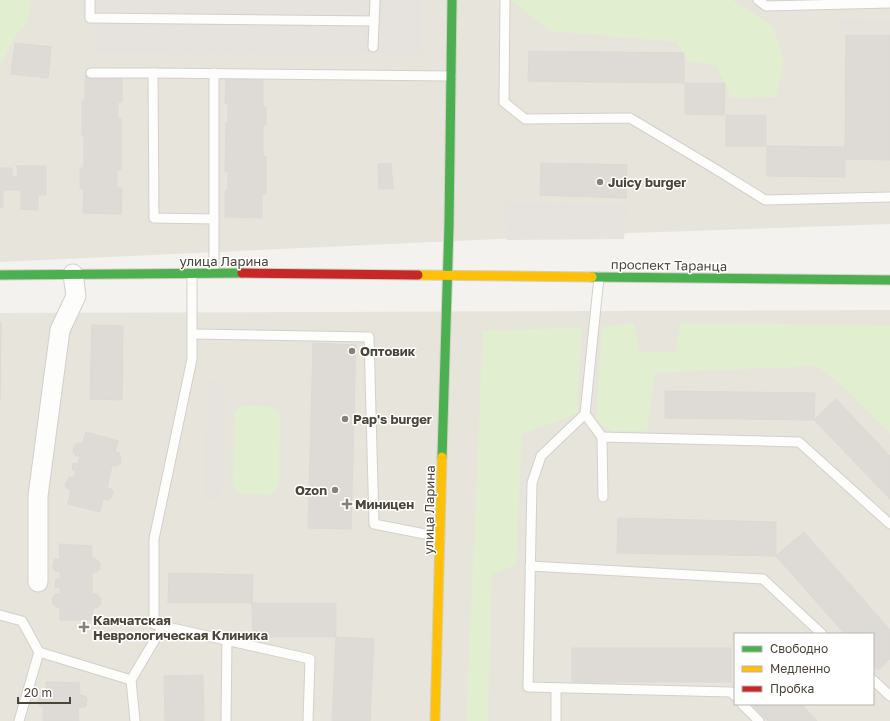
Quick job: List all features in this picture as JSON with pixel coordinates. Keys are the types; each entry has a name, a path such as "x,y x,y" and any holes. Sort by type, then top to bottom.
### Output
{"main road":[{"name":"улица Ларина","path":"435,721 449,225 452,0"},
{"name":"улица Ларина","path":"0,275 214,273 447,276"},
{"name":"проспект Таранца","path":"447,276 890,280"}],"street":[{"path":"38,582 38,496 60,330 76,296 73,274"}],"lane":[{"path":"90,0 90,18 374,21"},
{"path":"373,47 375,0"},
{"path":"505,0 504,102 525,119 630,118 765,200 890,197"},
{"path":"758,0 766,6 890,3"},
{"path":"91,73 451,76"},
{"path":"153,73 154,218 214,219"},
{"path":"214,73 214,273"},
{"path":"192,273 192,359 154,539 154,624 310,659 308,721"},
{"path":"599,277 585,414 541,456 532,483 528,688 731,692 734,695"},
{"path":"192,334 369,337 374,524 441,537"},
{"path":"585,414 602,437 603,497"},
{"path":"602,437 799,442 890,524"},
{"path":"530,566 763,580 821,633"},
{"path":"0,615 22,621 39,652 130,680"},
{"path":"135,721 130,680 163,626"},
{"path":"226,721 227,640"},
{"path":"18,721 39,652"},
{"path":"874,681 890,696"},
{"path":"556,688 556,721"},
{"path":"743,705 759,721"}],"shaded area":[{"path":"0,0 890,0 890,224 631,233 0,262"},
{"path":"95,0 422,0 422,54 95,53"},
{"path":"840,19 890,21 890,31 841,31"},
{"path":"505,203 627,205 624,239 507,240"},
{"path":"890,310 890,721 0,721 0,313"},
{"path":"207,381 224,382 222,499 205,499"}],"green space":[{"path":"0,0 31,0 28,22 15,37 0,66"},
{"path":"511,0 732,0 772,25 784,61 776,97 731,98 717,66 688,61 676,42 550,31"},
{"path":"634,323 639,352 676,351 680,323 890,325 890,434 839,383 817,366 655,373 647,431 611,431 596,421 602,327"},
{"path":"582,328 577,414 522,434 516,565 492,574 488,721 466,721 483,330"},
{"path":"242,405 257,405 272,408 280,414 279,484 274,493 270,495 239,494 233,485 234,416 238,408"}],"building":[{"path":"846,35 890,35 890,160 845,159"},
{"path":"15,43 51,47 48,78 11,74"},
{"path":"529,51 684,53 684,83 528,81"},
{"path":"85,75 122,75 122,102 118,102 118,119 121,119 121,170 117,170 117,188 122,188 121,214 83,213 84,189 80,189 80,168 84,168 82,100 85,100"},
{"path":"226,79 263,80 263,106 266,107 266,125 263,126 263,157 266,156 266,193 262,194 262,218 225,217 225,191 228,190 228,172 225,172 226,123 228,123 228,104 225,104"},
{"path":"685,83 725,83 724,115 685,114"},
{"path":"726,115 766,115 766,146 726,146"},
{"path":"767,146 845,147 845,177 767,176"},
{"path":"391,163 393,189 379,189 378,164"},
{"path":"541,163 627,165 626,198 540,195"},
{"path":"17,166 46,166 46,195 38,195 38,210 21,209 21,190 3,190 3,208 0,208 0,168 12,168 12,177 18,177"},
{"path":"0,322 1,322 0,399"},
{"path":"92,325 123,326 122,400 90,399"},
{"path":"313,343 356,345 351,529 308,528"},
{"path":"665,391 815,393 814,420 665,418"},
{"path":"836,399 890,456 890,499 814,420"},
{"path":"86,432 118,441 115,452 119,453 121,457 120,464 115,466 112,465 107,488 111,489 113,492 111,498 107,500 103,499 100,512 68,504 71,490 67,489 65,485 69,477 74,478 76,471 72,469 73,463 78,464 80,456 76,456 73,451 75,445 79,443 82,444"},
{"path":"618,518 776,522 776,556 617,553"},
{"path":"804,532 890,630 890,659 878,670 874,666 874,633 844,633 776,556"},
{"path":"59,544 92,546 92,558 96,559 100,563 100,569 96,572 92,572 92,593 97,594 101,599 100,605 97,608 93,608 92,620 60,620 60,607 56,607 53,604 52,599 55,594 60,594 60,587 55,588 56,579 60,579 60,571 56,572 53,569 55,559 60,559"},
{"path":"169,573 253,575 252,603 168,603"},
{"path":"252,603 336,603 336,637 253,637"},
{"path":"336,637 374,639 370,721 332,721"},
{"path":"572,648 731,648 731,682 572,682"},
{"path":"203,675 204,721 165,721 164,676"},
{"path":"46,682 79,683 80,695 85,696 87,699 86,706 78,708 79,721 43,721 43,707 40,706 38,701 42,695 46,696"},
{"path":"753,705 802,705 817,721 768,721"}],"traffic: fast":[{"path":"442,457 449,225 452,0"},
{"path":"0,275 242,273"},
{"path":"592,277 890,280"}],"traffic: slow":[{"path":"418,275 592,277"},
{"path":"435,721 442,457"}],"traffic: jam":[{"path":"242,273 418,275"}],"place":[{"name":"Juicy burger","path":"600,182"},
{"name":"Оптовик","path":"352,351"},
{"name":"Pap's burger","path":"345,419"},
{"name":"Ozon","path":"335,490"},
{"name":"Миницен","path":"347,504"},
{"name":"Камчатская Неврологическая Клиника","path":"84,627"}]}
